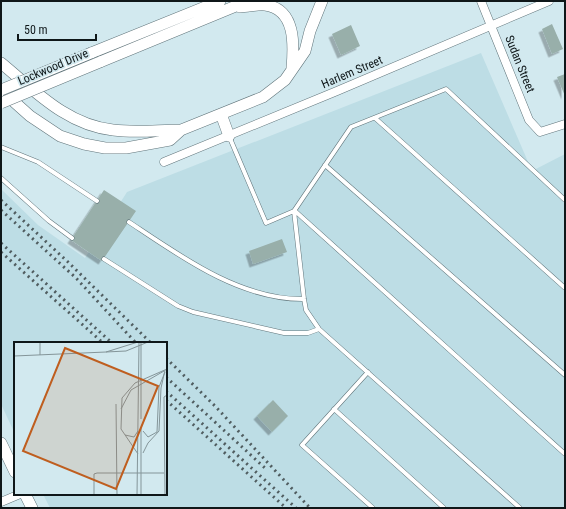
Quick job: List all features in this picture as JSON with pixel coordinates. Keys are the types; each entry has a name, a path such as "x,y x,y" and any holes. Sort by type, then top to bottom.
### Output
{"main road":[{"name":"Lockwood Drive","path":"1,90 220,1"},
{"name":"Lockwood Drive","path":"1,103 248,1"},
{"path":"1,90 30,116 60,136 84,144 105,148 148,145 170,140 181,130 263,97 285,80 304,51 322,1"},
{"path":"229,8 264,5 277,9 286,18 294,41 292,69"},
{"path":"1,63 51,105 71,117 92,125 124,131 181,130"},
{"path":"221,114 229,136"},
{"path":"1,443 14,470"},
{"path":"26,495 32,508"}],"street":[{"name":"Sudan Street","path":"481,1 529,120 540,132 565,124"},
{"name":"Harlem Street","path":"164,162 549,1"},
{"path":"1,502 18,495"}],"lane":[{"path":"229,136 266,223 294,211 351,127 446,89 565,200"},
{"path":"375,118 565,288"},
{"path":"1,147 38,162 97,201"},
{"path":"325,165 565,374"},
{"path":"1,178 48,221 72,238"},
{"path":"294,211 306,310 319,329 520,508"},
{"path":"294,211 565,454"},
{"path":"129,222 178,254 241,288 287,300 304,300"},
{"path":"104,259 165,299 193,312 284,333 308,333 319,329"},
{"path":"368,372 302,444 373,508"},
{"path":"334,409 444,508"}],"shaded area":[{"path":"481,53 532,171 565,154 565,508 50,508 44,495 167,495 167,342 14,342 14,432 1,404 1,189 38,225 85,258 127,192"}],"building":[{"path":"552,24 563,49 552,54 542,29"},
{"path":"351,25 360,46 341,55 332,34"},
{"path":"565,74 565,96 557,77"},
{"path":"104,190 136,211 102,261 71,240"},
{"path":"282,239 287,252 253,264 249,251"},
{"path":"273,400 288,416 272,432 257,416"}],"railway":[{"path":"1,200 68,262 150,342"},
{"path":"1,210 76,278 135,342"},
{"path":"1,243 111,342"},
{"path":"1,252 102,342"},
{"path":"167,359 215,406 310,508"},
{"path":"167,378 266,469"},
{"path":"167,392 296,508"},
{"path":"167,401 286,508"}]}
